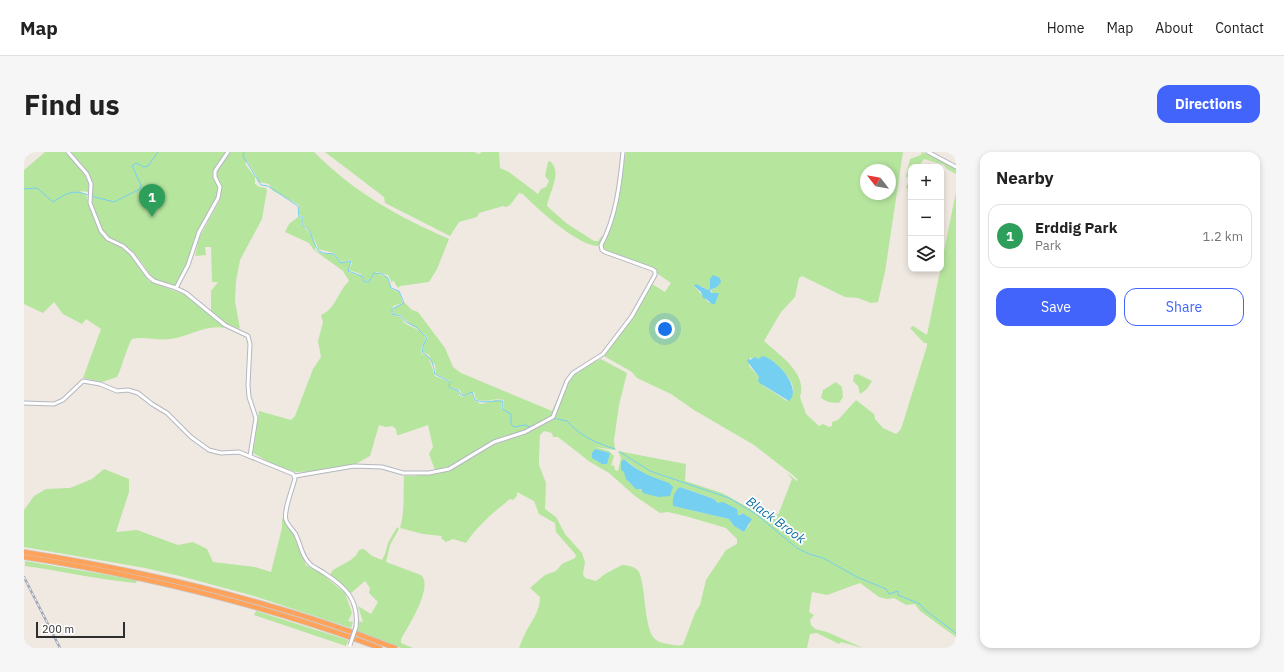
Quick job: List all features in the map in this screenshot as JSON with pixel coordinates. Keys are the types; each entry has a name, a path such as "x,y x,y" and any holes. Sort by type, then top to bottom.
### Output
{"highway":[{"path":"24,552 93,562 190,584 284,609 395,648"},
{"path":"24,557 114,572 208,593 301,620 380,648"}],"street":[{"path":"68,152 87,174 91,184 90,203 101,232 108,239 123,246 132,254 148,276 154,281 186,293 225,325 248,336 250,344 248,391 256,418 250,456"},
{"path":"176,288 188,265 199,232 218,198 220,186 215,177 215,171 228,152"},
{"path":"24,403 54,404 63,400 82,381 100,384 117,391 128,390 138,393 167,413 191,437 209,450 221,453 239,452 295,476 354,466 382,467 403,473 429,473 449,469 494,442 525,432 553,417 573,373 604,354 632,316 655,275 654,271 605,252 602,250 600,245 607,234 612,217 623,152"},
{"path":"928,152 956,168"},
{"path":"295,476 286,512 286,520 301,544 303,556 312,566 334,580 349,594 354,602 357,614 356,627 349,647"}],"green space":[{"path":"45,152 65,152 82,170 89,186 89,192 80,191 87,196 100,232 107,241 122,248 131,256 149,281 185,295 225,328 218,327 204,329 170,339 132,339 117,377 102,382 83,378 101,329 86,319 82,324 63,314 54,302 43,313 24,304 24,170"},
{"path":"71,152 314,152 345,180 377,202 449,239 437,269 429,282 400,286 398,288 393,280 392,283 388,275 376,272 369,281 366,282 361,274 349,270 352,263 351,260 340,262 334,253 318,249 312,236 304,225 304,217 299,215 299,205 272,190 269,184 258,182 256,175 247,161 245,164 255,177 255,184 266,188 267,190 262,219 240,260 236,281 235,301 240,329 226,323 211,311 211,291 218,282 212,282 211,247 205,247 206,255 195,256 199,238 220,200 220,194 198,232 187,265 175,286 166,285 154,279 132,252 125,246 109,237 103,231 91,203 93,184 90,175"},
{"path":"325,152 474,152 479,154 482,152 499,152 500,168 509,172 538,194 541,189 546,187 549,181 545,176 548,162 550,161 554,166 555,177 547,206 566,223 594,241 598,241 602,236 602,238 598,246 580,240 558,225 523,194 519,193 510,205 506,207 503,206 479,213 477,217 459,222 450,236 385,203 384,197"},
{"path":"626,152 903,152 896,199 896,164 860,164 860,200 896,200 885,272 878,302 871,303 858,298 845,297 802,276 799,278 795,297 781,312 764,341 791,365 796,372 800,380 800,397 806,414 819,426 823,424 829,427 832,426 832,422 838,420 856,400 874,414 875,419 883,428 896,434 901,429 927,346 927,343 924,343 910,328 913,326 927,335 940,272 944,272 944,251 956,192 956,637 920,611 915,604 906,605 894,598 887,599 879,597 860,583 827,595 812,592 809,612 814,615 810,620 811,625 815,629 827,632 863,648 841,642 839,644 817,633 810,634 807,648 519,648 523,637 537,613 540,603 540,597 530,588 545,575 556,571 562,564 575,558 576,555 556,532 555,523 539,514 534,501 517,492 517,496 513,500 510,499 492,514 476,530 466,543 453,539 446,542 441,538 442,536 423,534 400,528 403,509 404,476 450,471 488,447 513,438 512,435 494,441 457,464 435,470 429,454 433,447 428,425 397,435 396,429 392,426 386,427 379,425 370,456 354,465 320,471 296,472 274,465 253,453 259,411 291,420 295,416 313,369 321,357 318,341 323,322 321,315 330,309 349,281 343,271 314,250 309,243 285,232 289,224 298,217 303,219 302,225 314,240 316,247 315,250 324,254 333,254 340,263 351,261 348,272 361,276 366,283 370,281 375,273 387,277 391,289 399,292 403,303 393,306 391,313 401,318 406,324 422,333 426,339 421,348 422,354 428,356 435,376 449,382 449,389 458,390 459,395 463,397 472,393 474,400 481,404 496,400 502,401 501,409 503,410 504,400 496,399 487,401 480,400 476,399 474,392 463,396 459,389 450,388 450,381 436,374 435,365 431,361 429,355 423,352 423,345 428,338 401,315 394,314 392,311 395,307 405,303 412,310 418,312 445,348 453,367 461,373 552,411 565,383 569,382 576,372 579,373 580,369 601,359 627,373 619,405 614,440 615,450 595,447 609,451 614,456 611,466 614,465 615,470 618,471 621,458 618,451 686,464 685,481 722,493 758,513 765,510 778,515 792,479 787,473 797,481 798,480 794,476 754,445 694,410 671,394 637,378 632,372 604,356 635,315 652,284 665,292 671,283 658,274 653,268 607,252 602,245 612,223","holes":["710,279 720,282 717,287 711,290 715,304 708,302 694,286 703,287 707,290 710,288","749,358 772,360 790,379 793,390 792,396 787,401 761,384 759,377 749,366","544,431 552,433 553,437 558,437 590,462 609,473 635,496 660,513 668,512 726,528 737,539 737,544 726,550 706,580 700,605 695,613 683,645 664,643 654,638 648,625 643,588 639,572 636,569 622,565 605,574 596,581 585,578 583,574 585,562 582,553 565,534 556,517 545,509 546,483 539,465 540,435","624,459 645,475 655,478 661,482 658,497 632,485 626,476","680,487 714,499 718,503 737,512 738,515 742,513 750,524 744,532 734,526 729,519 673,506"]},
{"path":"922,152 956,168 956,174 947,169 944,164 924,159 920,164 909,164 910,159 921,155"},
{"path":"858,374 872,381 867,389 860,394 858,386 853,381 854,375"},
{"path":"836,382 842,387 843,397 839,403 828,402 821,398 823,390"},
{"path":"104,469 129,479 129,492 116,532 137,530 178,545 193,542 207,549 213,562 255,567 271,572 282,528 282,518 293,533 306,565 322,574 345,593 352,613 348,621 353,622 351,628 254,596 180,576 145,568 24,547 24,510 34,496 46,489 70,488 92,479"},
{"path":"397,527 399,529 390,545 386,562 421,575 424,580 422,597 414,616 401,639 401,643 413,648 401,648 356,632 359,621 363,622 358,606 371,614 378,602 369,593 370,588 365,581 351,593 330,576 332,571 351,560 359,550 364,549 372,556 382,560 388,543"},
{"path":"25,561 137,580 136,583 94,578 25,566"},
{"path":"256,611 348,640 346,646 254,615"}],"water":[{"path":"713,275 720,278 721,282 717,287 710,290 711,293 719,293 715,304 712,304 703,298 701,292 694,286 696,284 708,290 710,288 710,279"},
{"path":"763,356 775,362 786,375 793,389 789,401 758,381 759,377 747,361 749,358 750,360 755,357 758,359"},
{"path":"595,449 610,453 607,464 602,464 592,458 592,453"},
{"path":"624,459 640,471 669,483 673,487 670,496 658,497 643,493 641,489 636,489 626,479 624,472 621,470 621,462"},
{"path":"680,487 714,499 718,503 723,502 737,509 738,515 742,513 752,519 744,532 734,526 729,519 673,506 674,496"}],"waterway":[{"path":"91,196 114,202 140,189 141,185 132,166 136,163 144,167 148,166 158,152"},
{"name":"Black Brook","path":"244,152 243,156 261,185 268,186 298,206 299,217 303,217 303,226 309,230 318,250 324,253 334,254 340,263 351,261 348,271 362,276 365,282 369,282 374,273 382,274 388,278 391,288 399,291 404,303 392,309 392,314 401,316 406,322 416,327 427,338 422,348 423,353 432,362 435,374 450,382 449,388 458,390 460,394 464,396 472,392 475,400 479,401 503,401 502,409 511,414 511,424 514,427 525,425 530,427 537,424"},
{"path":"24,189 37,188 53,202 62,196 74,192 88,195"},
{"name":"Black Brook","path":"553,418 567,421 577,431 601,444 615,449"},
{"name":"Black Brook","path":"620,452 650,471 729,498 756,514 797,548 809,554 823,558 857,577 886,589 889,594 898,591 898,595 920,604 925,610 956,633"}],"railway":[{"path":"24,577 60,648"}],"place":[{"name":"Erddig Park","path":"152,217"}]}
